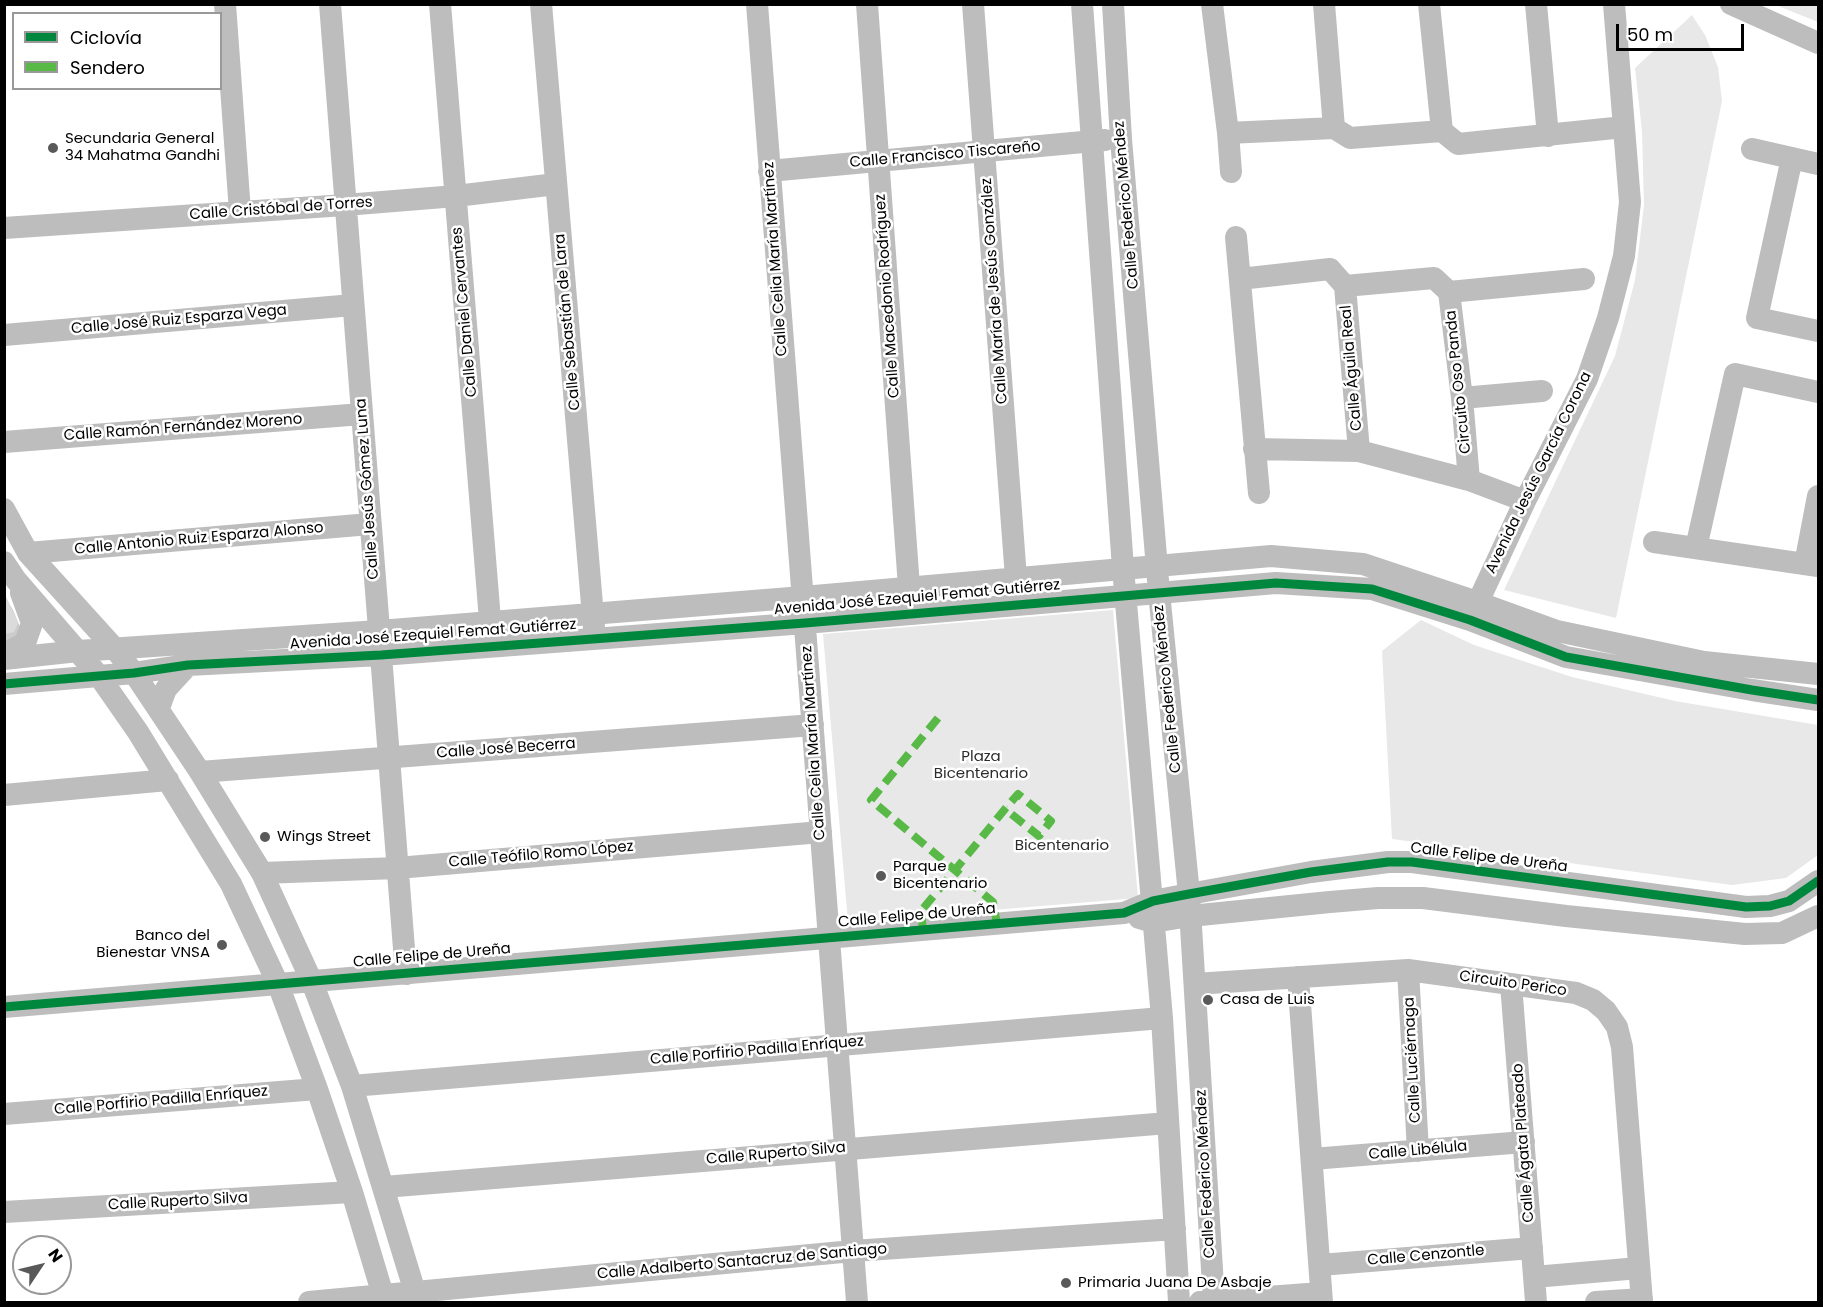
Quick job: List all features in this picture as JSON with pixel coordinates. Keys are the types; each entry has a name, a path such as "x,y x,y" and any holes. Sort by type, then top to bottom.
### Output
{"street":[{"path":"225,4 240,212"},
{"name":"Calle Jesús Gómez Luna","path":"330,4 406,974"},
{"name":"Calle Daniel Cervantes","path":"440,4 490,620"},
{"name":"Calle Sebastián de Lara","path":"541,4 595,639"},
{"name":"Calle Celia María Martínez","path":"757,4 857,1302"},
{"name":"Calle Macedonio Rodríguez","path":"867,4 909,587"},
{"name":"Calle María de Jesús González","path":"973,4 1016,578"},
{"name":"Calle Federico Méndez","path":"1082,4 1125,596 1162,1018 1179,1302"},
{"name":"Calle Federico Méndez","path":"1113,4 1120,139 1195,984 1209,1302"},
{"path":"1212,4 1231,172"},
{"path":"1324,4 1334,128"},
{"path":"1429,4 1442,131"},
{"path":"1536,4 1548,136"},
{"name":"Avenida Jesús García Corona","path":"1474,611 1587,379 1608,318 1624,256 1629,202 1614,4"},
{"path":"1731,4 1818,44"},
{"path":"1228,133 1334,128 1350,138 1442,131 1458,144 1624,127"},
{"name":"Calle Francisco Tiscareño","path":"769,171 1120,139"},
{"path":"1752,149 1818,164"},
{"path":"1792,158 1757,318 1818,331"},
{"name":"Calle Cristóbal de Torres","path":"4,228 345,205 456,196 556,184"},
{"path":"1236,237 1259,493"},
{"path":"1240,279 1330,269 1345,286"},
{"name":"Circuito Oso Panda","path":"1345,286 1434,278 1449,292 1462,398 1468,480"},
{"path":"1449,292 1584,279"},
{"name":"Calle Águila Real","path":"1345,286 1359,451"},
{"name":"Calle José Ruiz Esparza Vega","path":"4,335 353,305"},
{"path":"1696,548 1735,374 1818,392"},
{"path":"1462,398 1542,391"},
{"name":"Calle Ramón Fernández Moreno","path":"4,442 362,414"},
{"name":"Circuito Oso Panda","path":"1254,449 1359,451 1468,480 1526,501"},
{"path":"1654,542 1812,565 1818,496"},
{"path":"4,509 28,553 115,649 159,708 262,873 312,981 352,1086 416,1297"},
{"name":"Calle Antonio Ruiz Esparza Alonso","path":"28,553 370,524"},
{"name":"Avenida José Ezequiel Femat Gutiérrez","path":"4,659 78,651 802,597 1271,556 1363,564 1474,611 1566,657 1818,700"},
{"path":"10,571 99,676 138,732 231,884 278,984 317,1089 352,1192 384,1300"},
{"path":"4,654 25,644 32,623 10,571"},
{"name":"Avenida José Ezequiel Femat Gutiérrez","path":"4,684 134,673 188,665 381,655 595,639 1276,583 1372,590 1704,662 1818,674"},
{"path":"159,708 166,689 188,665"},
{"name":"Calle José Becerra","path":"200,772 813,725"},
{"path":"4,795 168,780"},
{"name":"Calle Teófilo Romo López","path":"262,873 397,868 821,832"},
{"name":"Calle Felipe de Ureña","path":"4,1007 1153,912 1189,905 1311,872 1388,862 1412,862 1746,907 1770,906 1789,901 1818,881"},
{"name":"Calle Felipe de Ureña","path":"1189,905 1423,898 1566,916 1745,934 1782,933 1818,916"},
{"name":"Circuito Perico","path":"1195,984 1408,970 1576,993 1593,1000 1606,1011 1617,1026 1622,1047 1642,1301 1596,1302"},
{"name":"Calle Luciérnaga","path":"1408,970 1418,1150"},
{"path":"1209,1302 1321,1298 1298,977"},
{"name":"Calle Ágata Plateado","path":"1511,984 1536,1302"},
{"name":"Calle Porfirio Padilla Enríquez","path":"352,1086 1162,1018"},
{"name":"Calle Porfirio Padilla Enríquez","path":"4,1114 317,1089"},
{"name":"Calle Ruperto Silva","path":"384,1187 1168,1123"},
{"name":"Calle Libélula","path":"1312,1160 1524,1142"},
{"name":"Calle Ruperto Silva","path":"4,1212 352,1192"},
{"name":"Calle Adalberto Santacruz de Santiago","path":"309,1302 416,1297 853,1251 1175,1229"},
{"name":"Calle Cenzontle","path":"1320,1265 1532,1248"},
{"path":"1534,1278 1639,1268"}],"green space":[{"path":"1776,5 1818,5 1818,22 1793,12"},
{"path":"1692,15 1705,35 1718,67 1722,101 1616,618 1504,590 1615,356 1635,280 1644,205 1642,131 1635,68"},
{"name":"Plaza Bicentenario","path":"1113,610 1138,898 848,922 823,634"},
{"path":"1421,620 1474,645 1572,677 1675,701 1818,725 1818,855 1786,878 1732,885 1392,839 1382,651"}],"building":[{"path":"4,592 18,623 14,632 4,634"}],"marked path":[{"path":"938,718 871,800 993,902 997,924"},
{"path":"923,930 921,911 1005,809 1018,794 1051,821 1039,836 1005,809"}],"cycle path":[{"path":"4,684 134,673 188,665 381,655 805,623 1276,583 1372,589 1470,620 1566,657 1818,700"},
{"path":"4,1007 1124,913 1153,901 1189,894 1311,872 1388,862 1412,862 1746,907 1770,906 1789,901 1818,881"}],"place":[{"name":"Secundaria General 34 Mahatma Gandhi","path":"53,148"},
{"name":"Wings Street","path":"265,837"},
{"name":"Parque Bicentenario","path":"881,876"},
{"name":"Banco del Bienestar VNSA","path":"222,945"},
{"name":"Casa de Luis","path":"1208,1000"},
{"name":"Primaria Juana De Asbaje","path":"1066,1283"}],"park label":[{"name":"Bicentenario","path":"1062,846"}]}
